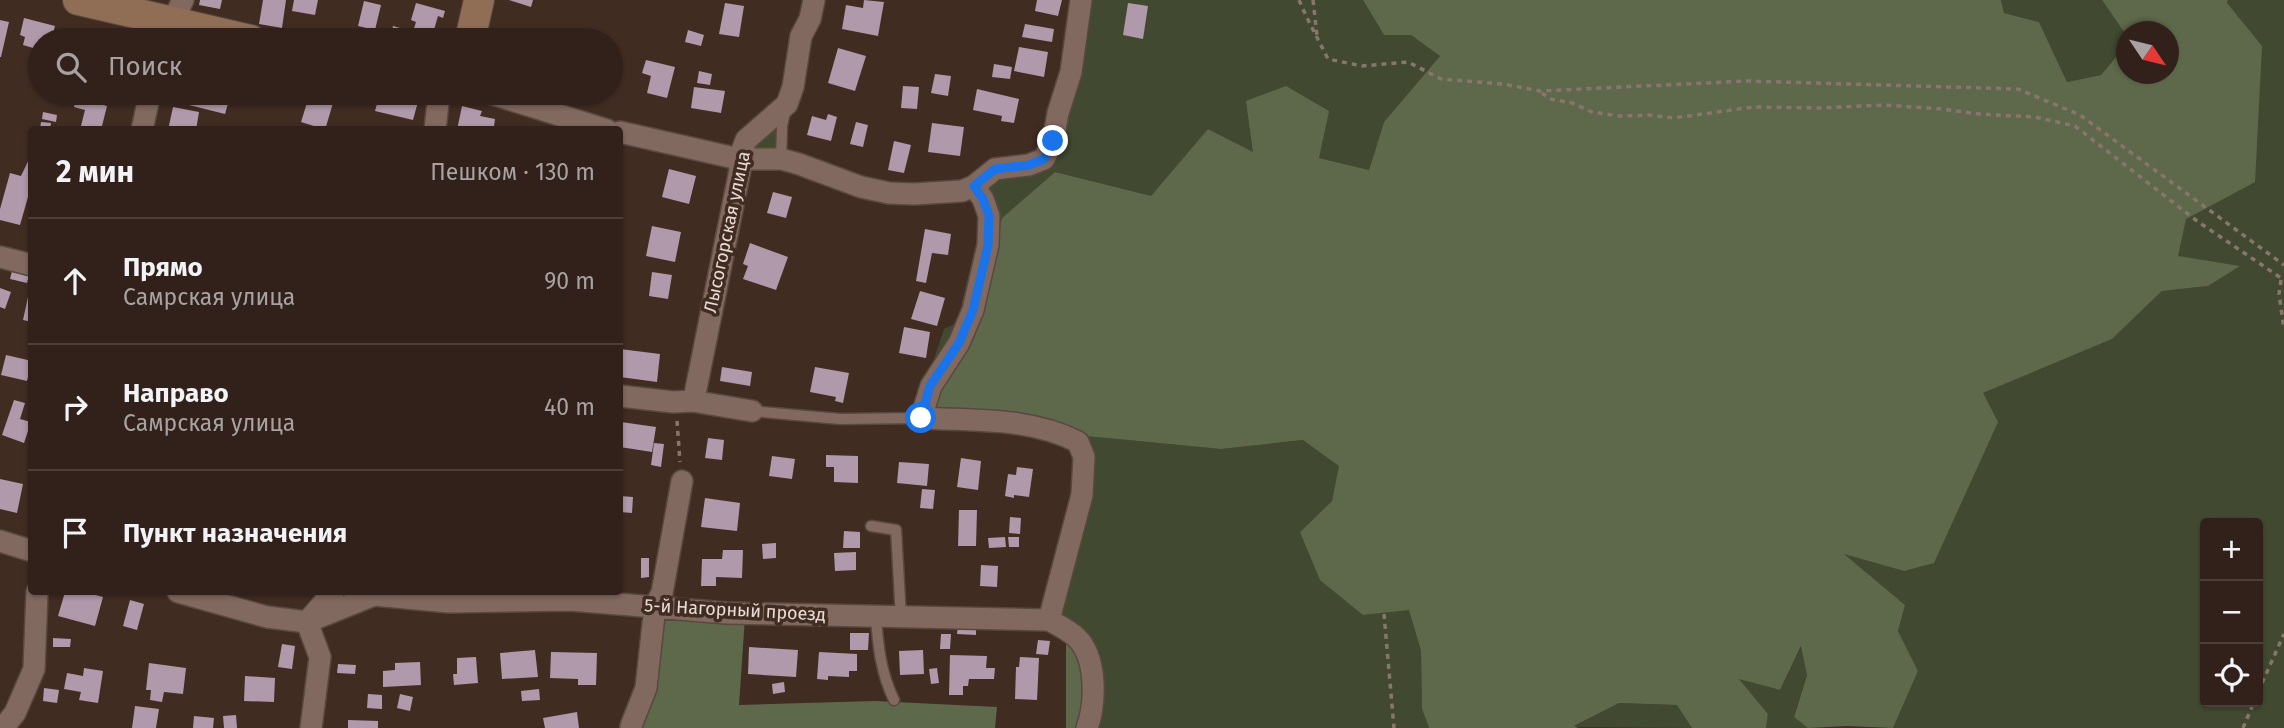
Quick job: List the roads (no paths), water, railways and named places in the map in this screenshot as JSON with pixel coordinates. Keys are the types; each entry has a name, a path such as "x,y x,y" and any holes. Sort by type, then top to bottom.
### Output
{"street":[{"path":"78,0 202,28"},
{"path":"473,28 479,0"},
{"path":"787,104 793,87 801,36 810,19 814,0"},
{"path":"623,133 739,159 781,159 861,187 890,193 962,191 974,186 995,169 1029,165 1044,159 1053,141 1058,113 1071,72 1081,0"},
{"name":"Лысогорская улица","path":"682,401 695,394 740,170 739,159 746,140 787,104"},
{"path":"143,126 147,105"},
{"path":"435,126 438,105"},
{"path":"527,105 594,126"},
{"path":"974,186 983,199 989,216 988,246 973,310 959,343 930,386 921,418 1016,423 1058,432 1078,443 1084,457 1082,495 1049,620 1078,638 1089,658 1093,674 1087,728"},
{"path":"0,257 28,264"},
{"path":"623,396 752,411"},
{"path":"630,727 646,688 655,606 662,593 682,481"},
{"path":"0,541 28,550"},
{"path":"15,723 34,669 37,595"},
{"name":"5-й Нагорный проезд","path":"189,595 267,617 307,622 374,595 449,602 570,600 726,613 1049,620"},
{"path":"311,728 320,657 307,622 330,595"}],"lane":[{"path":"781,159 782,126 787,104"},
{"path":"752,411 841,419 921,418"},
{"path":"870,526 896,530 901,618"},
{"path":"876,617 880,662 885,683 894,700"}]}
